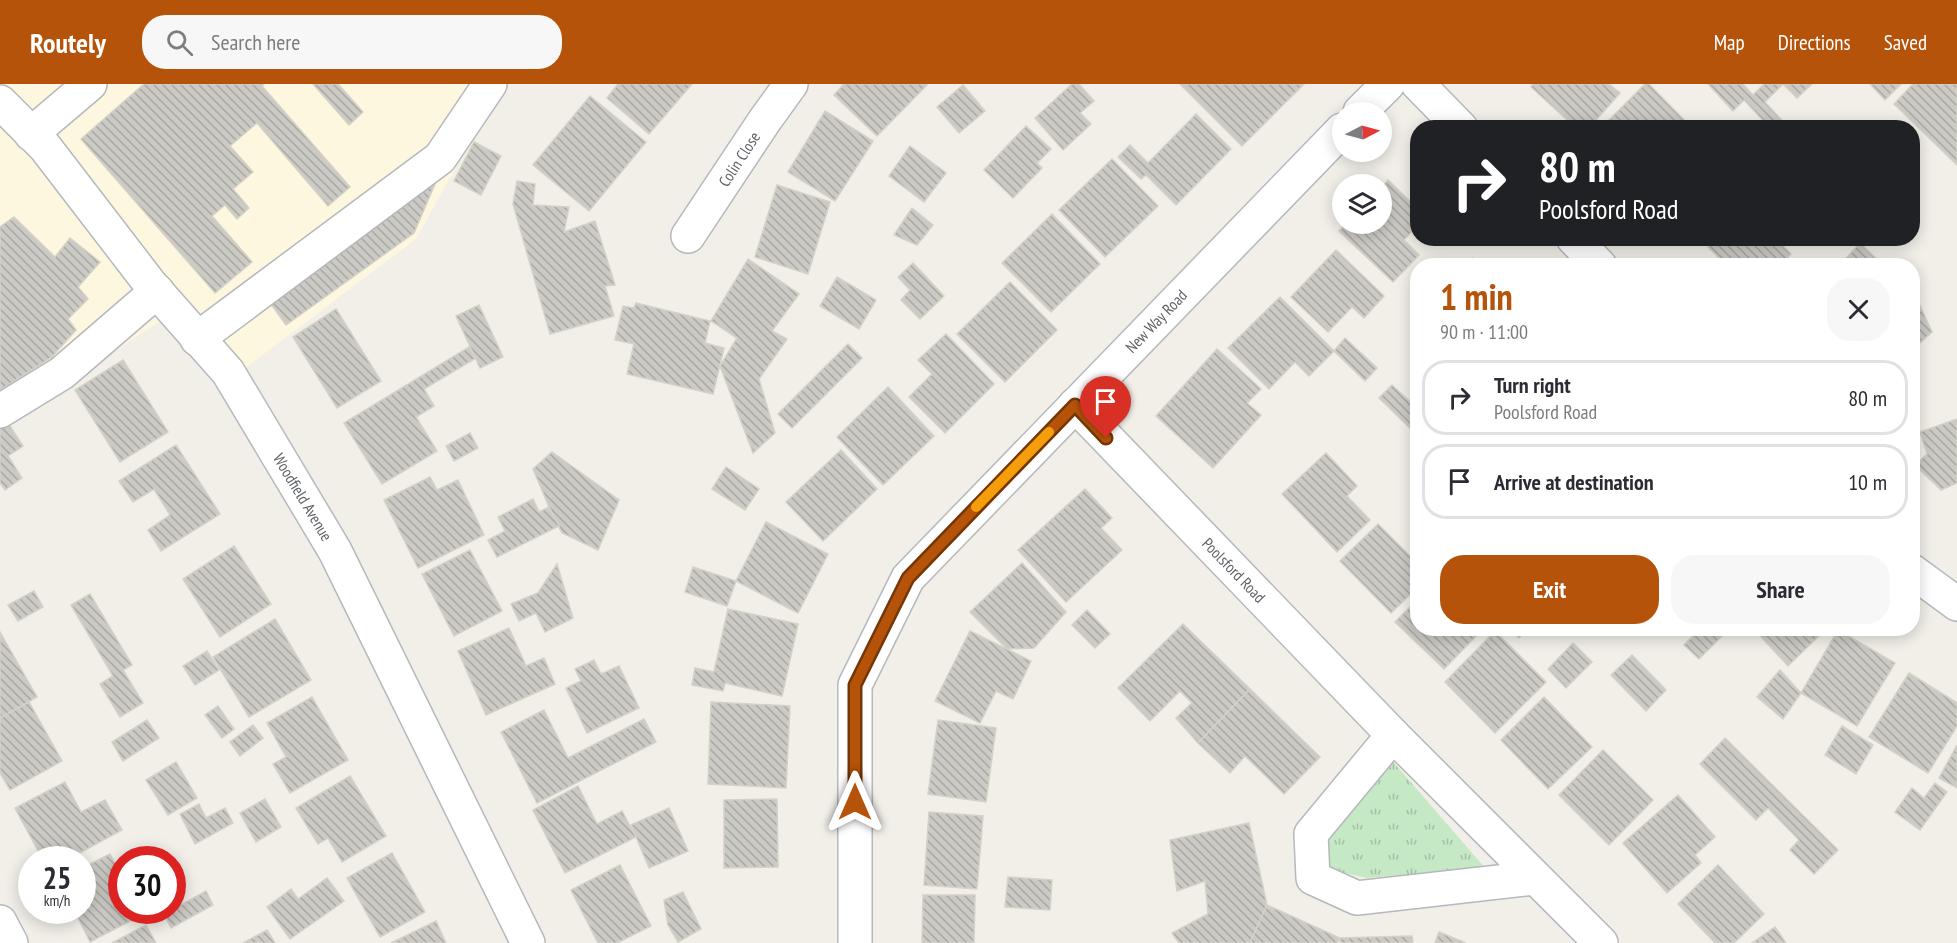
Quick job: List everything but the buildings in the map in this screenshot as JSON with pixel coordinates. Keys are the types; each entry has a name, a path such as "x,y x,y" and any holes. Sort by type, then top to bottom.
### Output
{"street":[{"path":"31,134 90,84"},
{"path":"197,339 440,158 490,84"},
{"name":"Colin Close","path":"688,236 791,84"},
{"path":"1370,102 1388,84"},
{"path":"1418,84 1453,120"},
{"name":"Woodfield Avenue","path":"0,102 45,147 157,291 228,372 335,551 528,943"},
{"name":"New Way Road","path":"855,943 855,685 908,578 1332,140"},
{"path":"1580,246 1591,258"},
{"path":"0,411 62,373 157,291"},
{"name":"Poolsford Road","path":"1075,405 1393,735 1601,943"},
{"path":"1920,577 1957,604"},
{"path":"1393,735 1311,834 1313,878 1357,898 1534,878"},
{"path":"0,922 11,943"}],"shaded area":[{"path":"0,84 508,84 484,117 416,239 231,379 174,312 0,427"}],"green space":[{"path":"1389,757 1485,868 1367,878 1327,869 1329,826"}],"slow traffic":[{"path":"976,507 1049,432"}],"route":[{"path":"855,802 855,685 908,578 1075,405 1106,438"}]}
